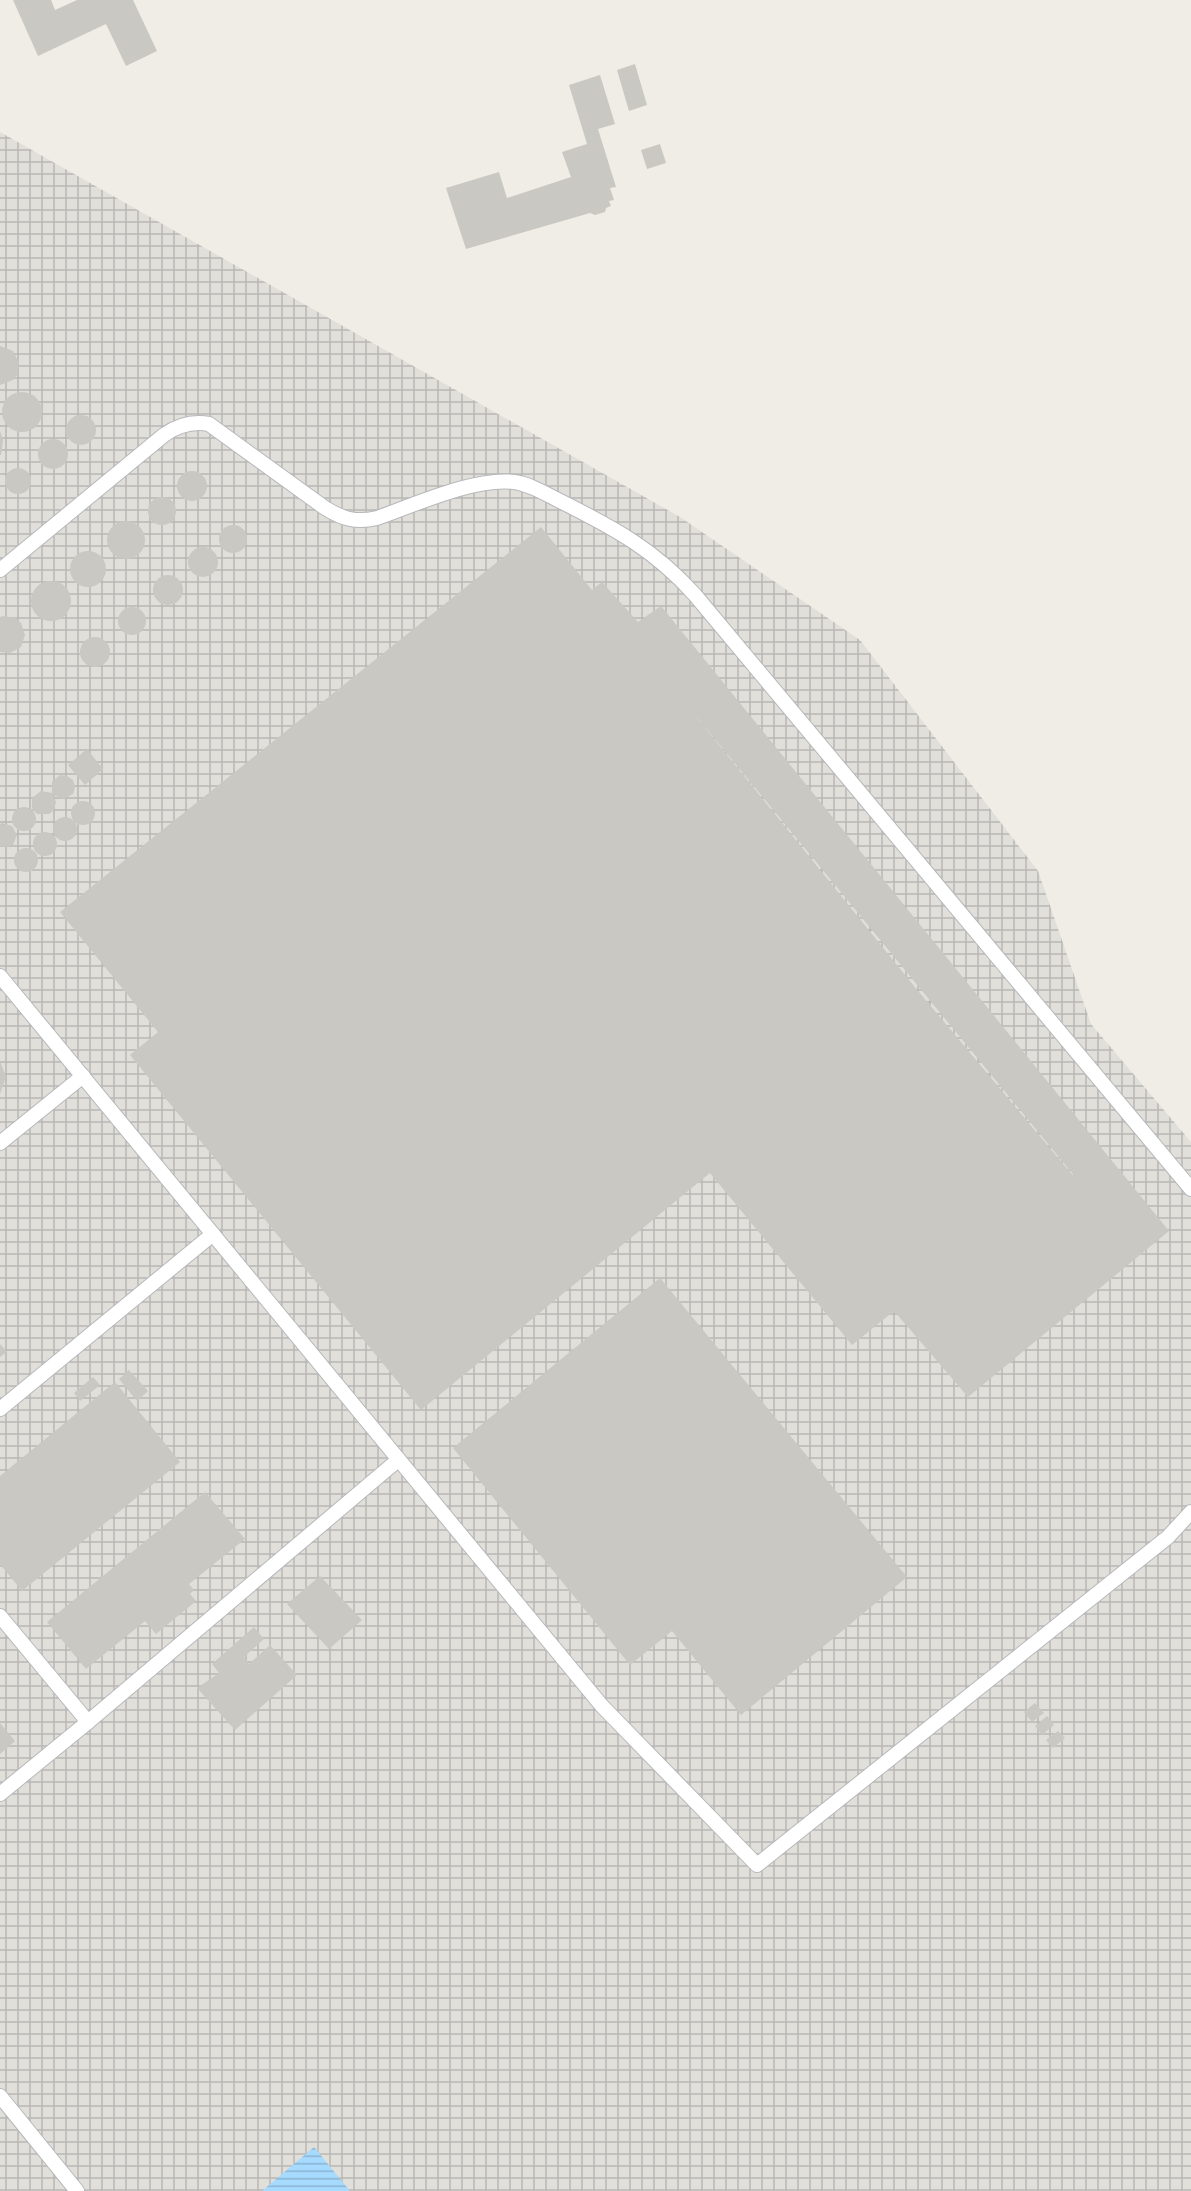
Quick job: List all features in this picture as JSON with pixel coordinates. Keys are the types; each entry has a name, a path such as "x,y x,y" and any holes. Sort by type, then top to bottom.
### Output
{"lane":[{"path":"0,570 164,435 191,423 209,424 325,508 351,520 364,521 377,518 466,487 514,482 540,491 594,518 654,555 680,578 1191,1189"},
{"path":"0,976 602,1706 757,1865 1168,1536 1191,1512"},
{"path":"0,1143 83,1076"},
{"path":"0,1409 213,1234"},
{"path":"0,1794 398,1460"},
{"path":"0,1616 88,1722"},
{"path":"0,2096 77,2191"}],"shaded area":[{"path":"0,132 680,517 860,640 1038,871 1091,1024 1191,1142 1191,2191 0,2191"}],"water":[{"path":"314,2147 350,2191 262,2191"}],"building":[{"path":"13,0 51,0 55,10 77,0 133,0 157,51 126,66 106,24 38,56"},
{"path":"635,64 647,105 629,111 617,70"},
{"path":"600,75 615,124 598,129 616,187 610,188 614,200 609,201 611,206 606,208 605,212 595,215 590,213 466,249 446,188 499,172 507,198 571,177 562,152 587,144 569,85"},
{"path":"660,144 666,163 647,169 641,150"},
{"path":"0,346 13,351 19,363 17,375 13,380 0,385"},
{"path":"22,392 36,398 42,412 36,426 22,432 8,426 2,412 8,398"},
{"path":"81,415 92,419 96,430 92,441 81,445 70,441 66,430 70,419"},
{"path":"0,431 3,440 1,455 0,455"},
{"path":"53,439 63,444 68,454 63,464 53,469 43,464 38,454 43,444"},
{"path":"18,468 27,472 31,481 27,490 18,494 9,490 5,481 9,472"},
{"path":"192,471 198,472 206,480 206,492 198,500 192,501 186,500 178,492 177,486 178,480 186,472"},
{"path":"162,497 172,501 176,511 172,521 162,525 152,521 148,511 152,501"},
{"path":"126,521 139,527 145,540 139,553 126,559 113,553 107,540 113,527"},
{"path":"233,525 243,529 247,539 243,549 233,553 223,549 219,539 223,529"},
{"path":"541,527 592,590 602,582 638,622 661,606 1169,1231 968,1397 894,1311 852,1345 710,1173 421,1410 130,1055 158,1032 60,912","holes":["682,699 1076,1178 914,986"]},
{"path":"203,547 209,548 217,556 217,568 209,576 203,577 197,576 189,568 188,562 189,556 197,548"},
{"path":"88,551 101,556 106,569 101,582 88,587 75,582 70,569 75,556"},
{"path":"168,575 174,576 182,584 182,596 174,604 168,605 162,604 154,596 153,590 154,584 162,576"},
{"path":"51,581 65,587 71,601 65,615 51,621 37,615 31,601 37,587"},
{"path":"132,607 142,611 146,621 142,631 132,635 122,631 118,621 122,611"},
{"path":"0,617 16,618 21,623 25,635 21,647 10,653 0,652"},
{"path":"95,637 106,641 110,652 106,663 95,667 84,663 80,652 84,641"},
{"path":"87,749 103,769 85,785 68,765"},
{"path":"60,775 73,780 75,787 73,794 64,799 53,795 56,802 54,810 49,814 37,814 32,808 32,798 41,791 52,793 52,782"},
{"path":"83,801 92,804 95,813 92,822 83,825 74,822 71,813 74,804"},
{"path":"24,807 33,810 36,819 33,828 24,831 15,828 12,819 15,810"},
{"path":"65,817 70,818 76,824 76,834 70,840 65,841 60,840 54,834 53,829 54,824 60,818"},
{"path":"0,824 12,826 17,835 13,845 0,846"},
{"path":"45,832 54,835 57,844 54,853 45,856 36,853 33,844 36,835"},
{"path":"26,848 31,849 37,855 37,865 31,871 26,872 21,871 15,865 14,860 15,855 21,849"},
{"path":"0,1061 6,1077 0,1094"},
{"path":"660,1278 907,1577 741,1715 672,1631 630,1665 453,1448"},
{"path":"0,1344 7,1352 0,1357"},
{"path":"129,1370 148,1391 137,1401 119,1379"},
{"path":"93,1377 100,1385 80,1401 74,1393"},
{"path":"115,1382 180,1462 22,1591 0,1564 0,1476"},
{"path":"205,1492 245,1539 189,1584 194,1590 190,1594 196,1601 156,1634 145,1621 86,1669 47,1622"},
{"path":"320,1576 362,1620 329,1649 287,1604"},
{"path":"254,1627 264,1639 244,1657 249,1664 270,1645 297,1675 235,1730 197,1688 219,1673 212,1664"},
{"path":"1035,1703 1044,1713 1032,1722 1024,1712"},
{"path":"1047,1716 1054,1725 1042,1735 1035,1726"},
{"path":"0,1723 15,1741 0,1754"},
{"path":"1058,1731 1065,1738 1053,1748 1046,1740"}]}
